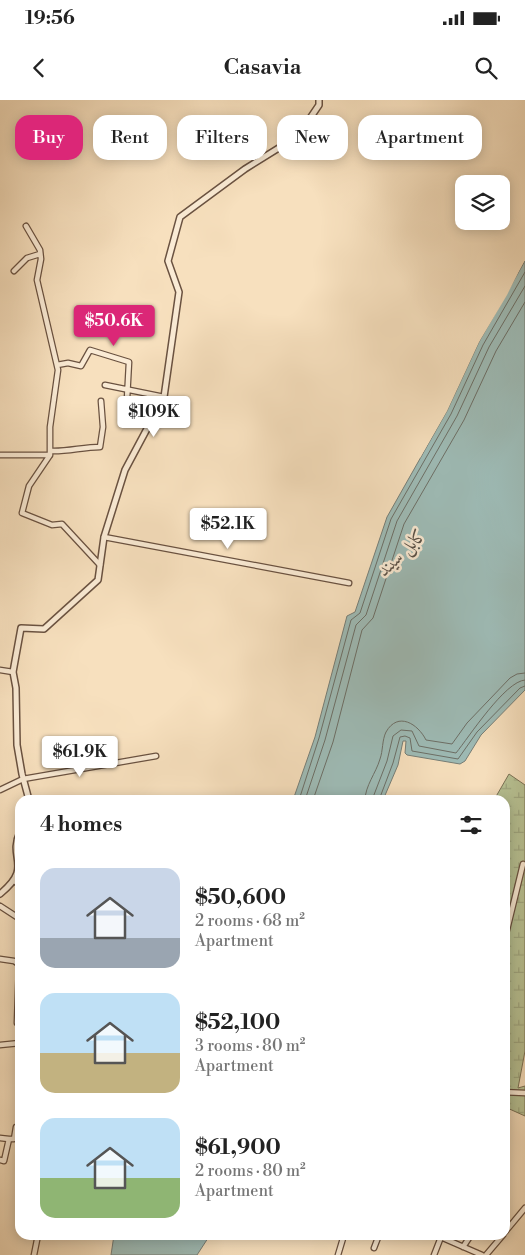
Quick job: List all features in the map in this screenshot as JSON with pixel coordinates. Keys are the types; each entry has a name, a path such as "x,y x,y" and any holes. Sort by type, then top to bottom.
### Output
{"street":[{"path":"28,795 18,745 16,688 13,672 21,628 44,629 98,580 104,537 125,470 164,396 179,292 168,261 180,217 245,169 298,136 319,104 319,100"},
{"path":"26,226 40,254 37,280 57,365 50,427 50,453 29,486 22,513 52,525 62,524 100,565"},
{"path":"14,270 27,258 40,254"},
{"path":"57,365 68,363 81,366 90,350 129,362 127,399"},
{"path":"105,385 164,396"},
{"path":"0,455 66,452 83,447 100,448 103,427 101,401"},
{"path":"104,537 349,583"},
{"path":"0,670 13,672"},
{"path":"0,790 23,779 156,756"},
{"path":"510,917 523,864"},
{"path":"0,894 15,878"},
{"path":"0,906 15,916"},
{"path":"0,959 15,962"},
{"path":"0,1044 15,1043"},
{"path":"510,1092 525,1093"},
{"path":"0,1138 14,1140 15,1134"},
{"path":"0,1160 4,1161 9,1139"},
{"path":"510,1227 525,1208"},
{"path":"34,1255 37,1240"},
{"path":"338,1255 342,1240"},
{"path":"374,1248 377,1240"},
{"path":"434,1255 440,1240"},
{"path":"450,1240 482,1255"},
{"path":"463,1247 468,1240"},
{"path":"486,1255 499,1240"}],"green space":[{"path":"509,774 525,785 525,1051 518,1088 525,1086 525,1116 510,1109 510,795 497,795"}],"water":[{"name":"کابل سيند","path":"525,261 525,690 481,735 465,761 460,764 407,755 405,753 406,741 403,741 398,765 385,795 295,795 315,737 347,616 355,612 387,517 447,411 479,342"},
{"path":"113,1240 207,1240 197,1255 111,1255"}],"pier":[{"path":"525,259 507,295 479,342 447,411 420,458 419,455 445,410 477,341"}]}
